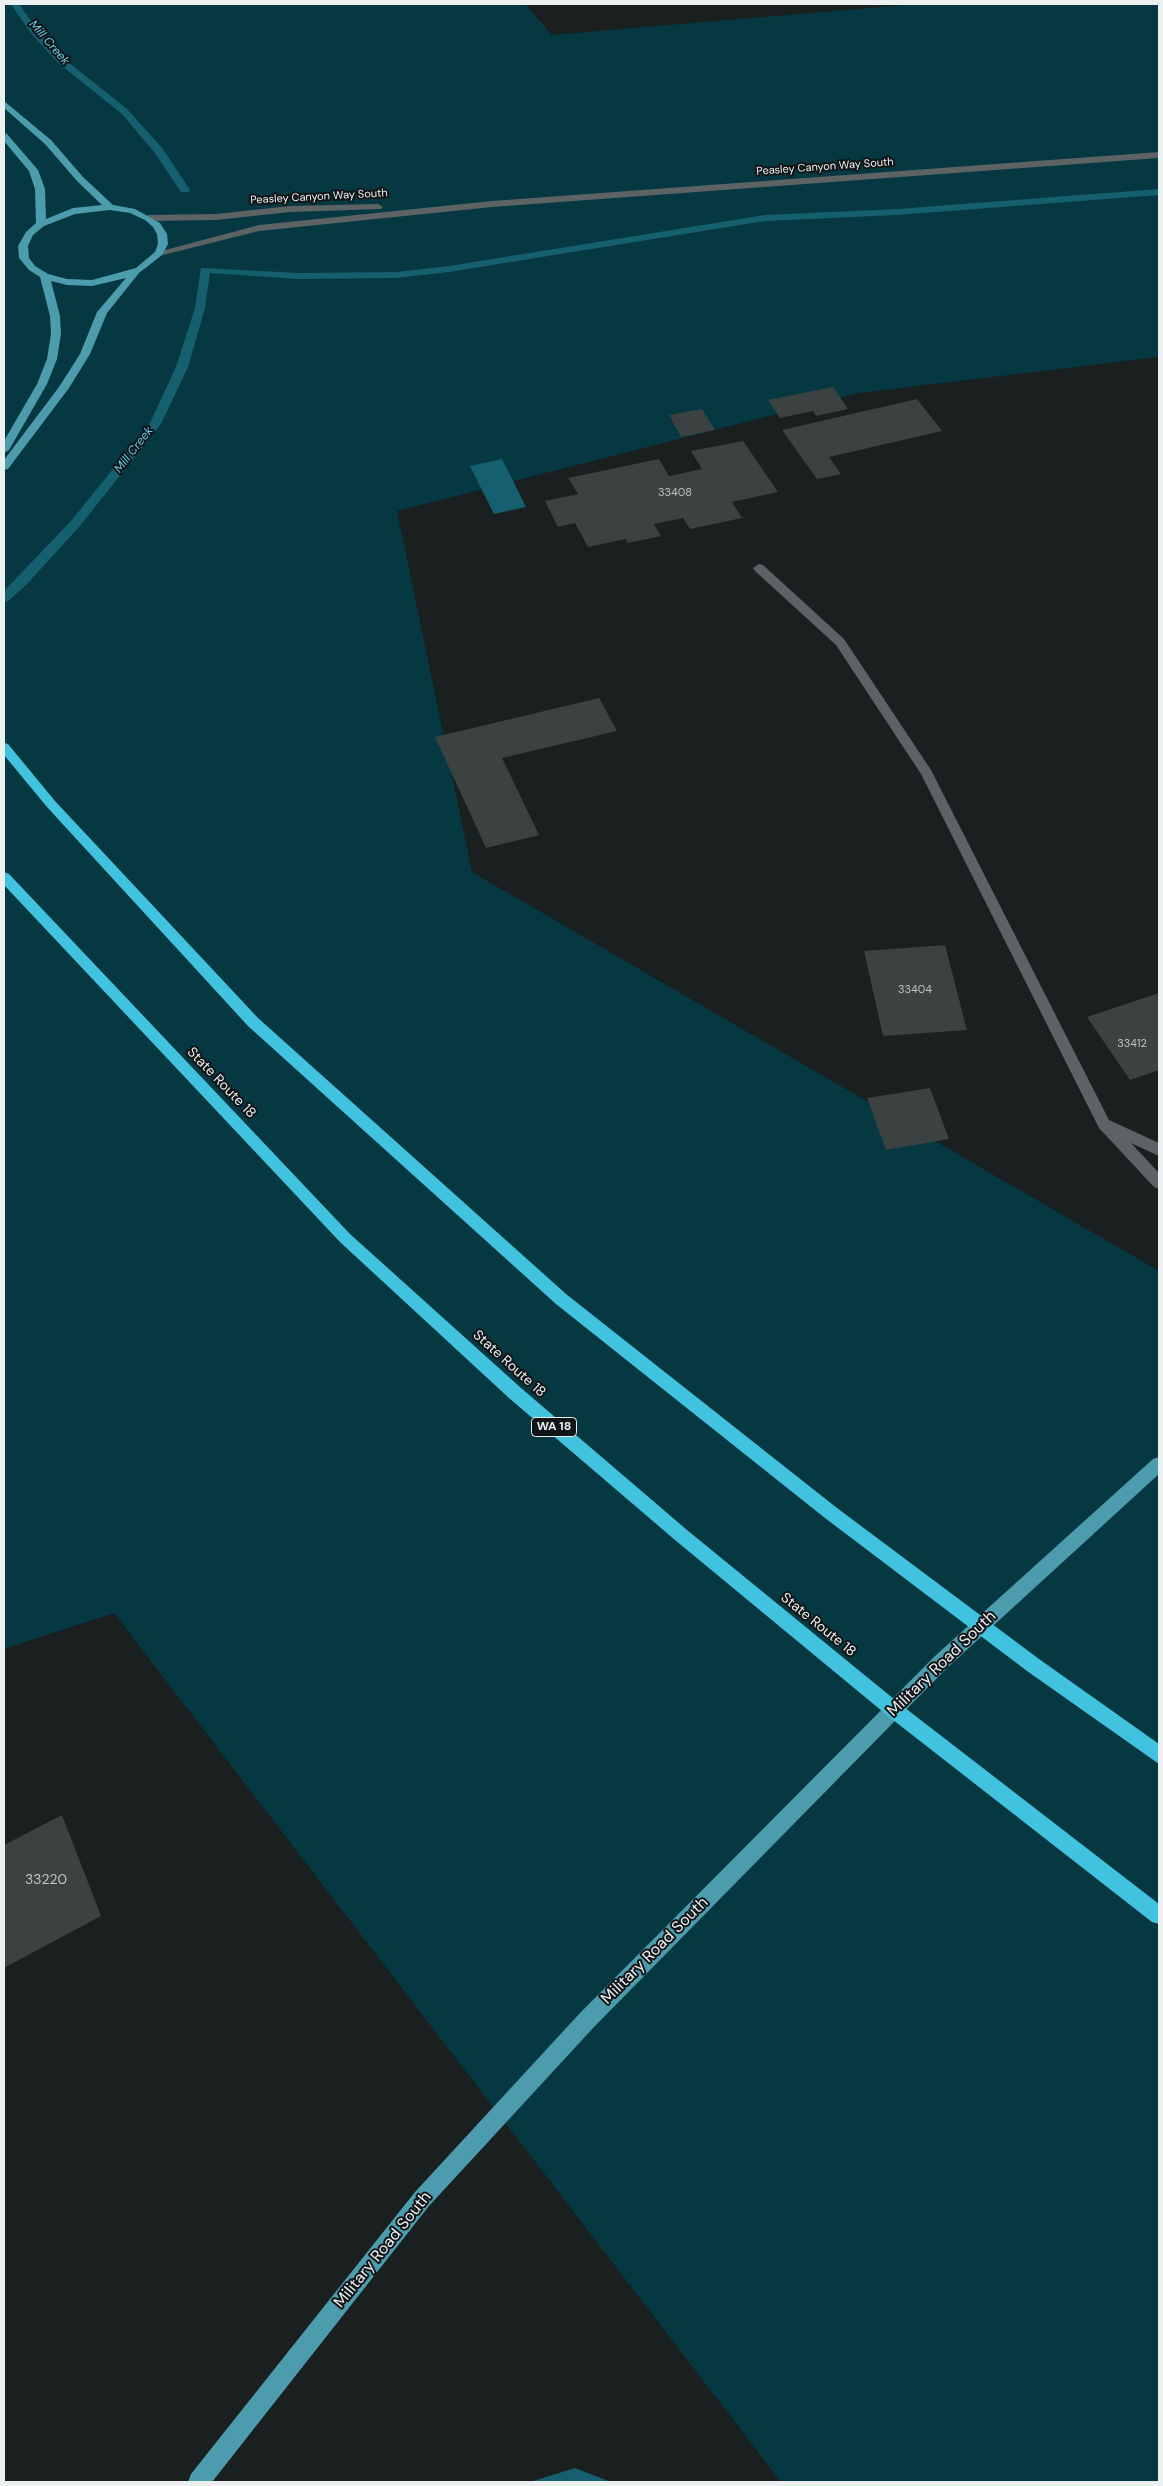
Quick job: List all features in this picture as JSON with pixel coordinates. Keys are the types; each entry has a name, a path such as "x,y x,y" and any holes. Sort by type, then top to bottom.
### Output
{"highway":[{"path":"4,747 52,804 253,1022 561,1299 831,1513 1033,1664 1159,1755"},
{"name":"State Route 18","path":"4,878 345,1238 515,1394 673,1529 894,1710 1159,1916"}],"main road":[{"path":"4,104 48,142 80,179 110,207"},
{"path":"4,136 33,170 40,189 41,224"},
{"path":"4,468 64,388 85,354 102,312 139,270 158,253 163,244 162,234 157,225 148,218 132,211 110,207 73,211 41,224 29,234 23,246 24,258 32,268 45,276 67,282 92,283 117,278 139,270"},
{"path":"4,450 42,384 52,359 56,334 55,316 45,276"},
{"name":"Military Road South","path":"200,2482 422,2199 587,2020 942,1662 1159,1464"}],"street":[{"name":"Peasley Canyon Way South","path":"158,253 259,228 492,204 1159,155"},
{"name":"Peasley Canyon Way South","path":"148,218 216,217 290,209 492,204"},
{"path":"759,568 840,642 927,772 1104,1124 1159,1183"},
{"path":"1104,1124 1159,1150"}],"shaded area":[{"path":"4,4 525,4 552,35 916,4 1159,4 1159,357 859,393 397,511 472,872 1159,1271 1159,2482 781,2482 114,1613 4,1649"},
{"path":"502,459 526,507 494,514 470,466"},
{"path":"575,2468 611,2482 530,2482"}],"building":[{"path":"833,387 848,409 816,416 813,411 780,418 768,400"},
{"path":"917,399 942,431 829,457 841,474 817,479 782,430"},
{"path":"702,409 715,430 681,437 669,415"},
{"path":"743,441 778,492 732,502 742,518 690,529 683,518 654,524 661,536 628,543 626,539 588,547 575,523 558,527 545,501 578,494 568,478 659,459 669,476 702,469 691,451"},
{"path":"599,698 617,731 502,758 539,835 486,848 435,737"},
{"path":"945,945 967,1030 883,1036 864,951"},
{"path":"1159,993 1159,1070 1130,1080 1087,1017"},
{"path":"930,1088 949,1139 886,1150 867,1098"},
{"path":"62,1815 101,1916 4,1968 4,1845"}],"waterway":[{"name":"Mill Creek","path":"15,4 33,30 60,60 124,111 159,151 185,190"},
{"path":"4,598 23,581 75,524 155,424 182,367 200,308 205,270 299,276 396,275 449,269 765,218 897,212 1159,192"}]}
